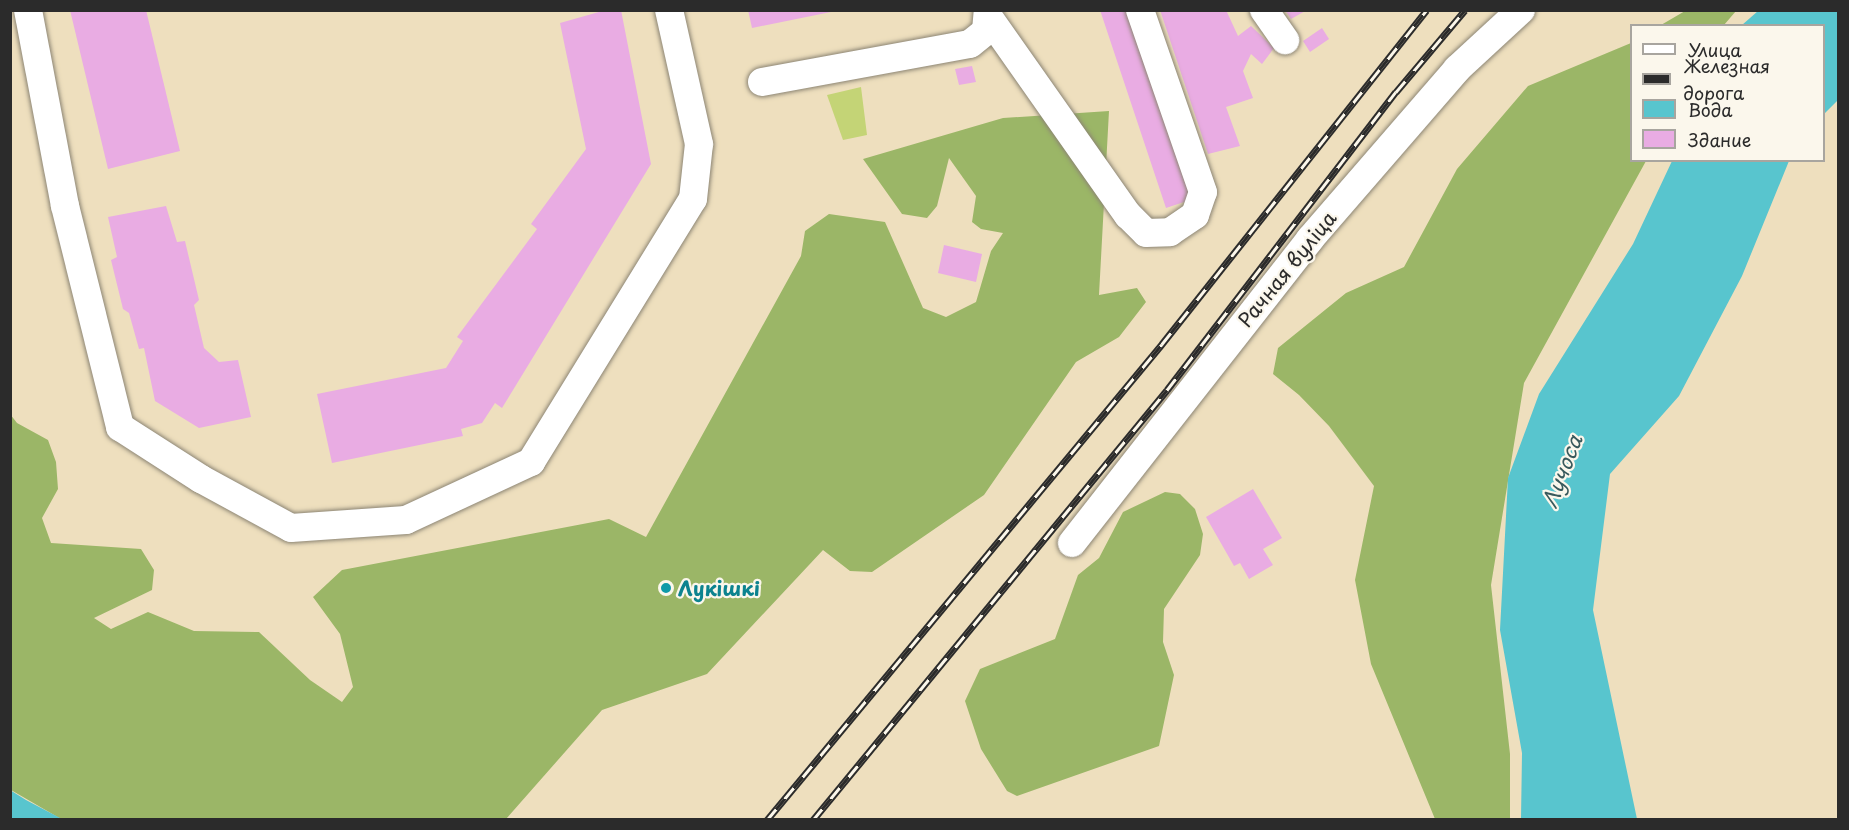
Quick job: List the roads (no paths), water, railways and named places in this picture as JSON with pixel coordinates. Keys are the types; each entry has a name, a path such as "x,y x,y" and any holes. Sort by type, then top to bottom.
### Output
{"street":[{"path":"28,10 65,206 120,427 201,479 291,528 406,520 531,462 693,199 699,144 669,10"},
{"path":"989,15 1128,215 1146,233 1170,232 1195,215 1203,192 1140,10"},
{"path":"1264,10 1285,40"},
{"name":"Рачная вуліца","path":"1072,543 1310,239 1458,69 1521,10"},
{"path":"762,82 970,44 982,36 989,15"}],"water":[{"path":"1758,11 1838,11 1838,100 1825,113 1825,24 1743,24"},
{"name":"Лучоса","path":"1672,162 1789,162 1742,276 1679,396 1610,474 1593,610 1637,819 1521,819 1522,753 1500,630 1508,478 1539,394 1633,244"},
{"path":"10,790 26,800 62,819 11,819"}],"railway":[{"path":"767,820 1162,344 1427,10"},
{"path":"813,820 1167,390 1396,92 1465,10"}],"place":[{"name":"Лукішкі","path":"666,588"}]}
